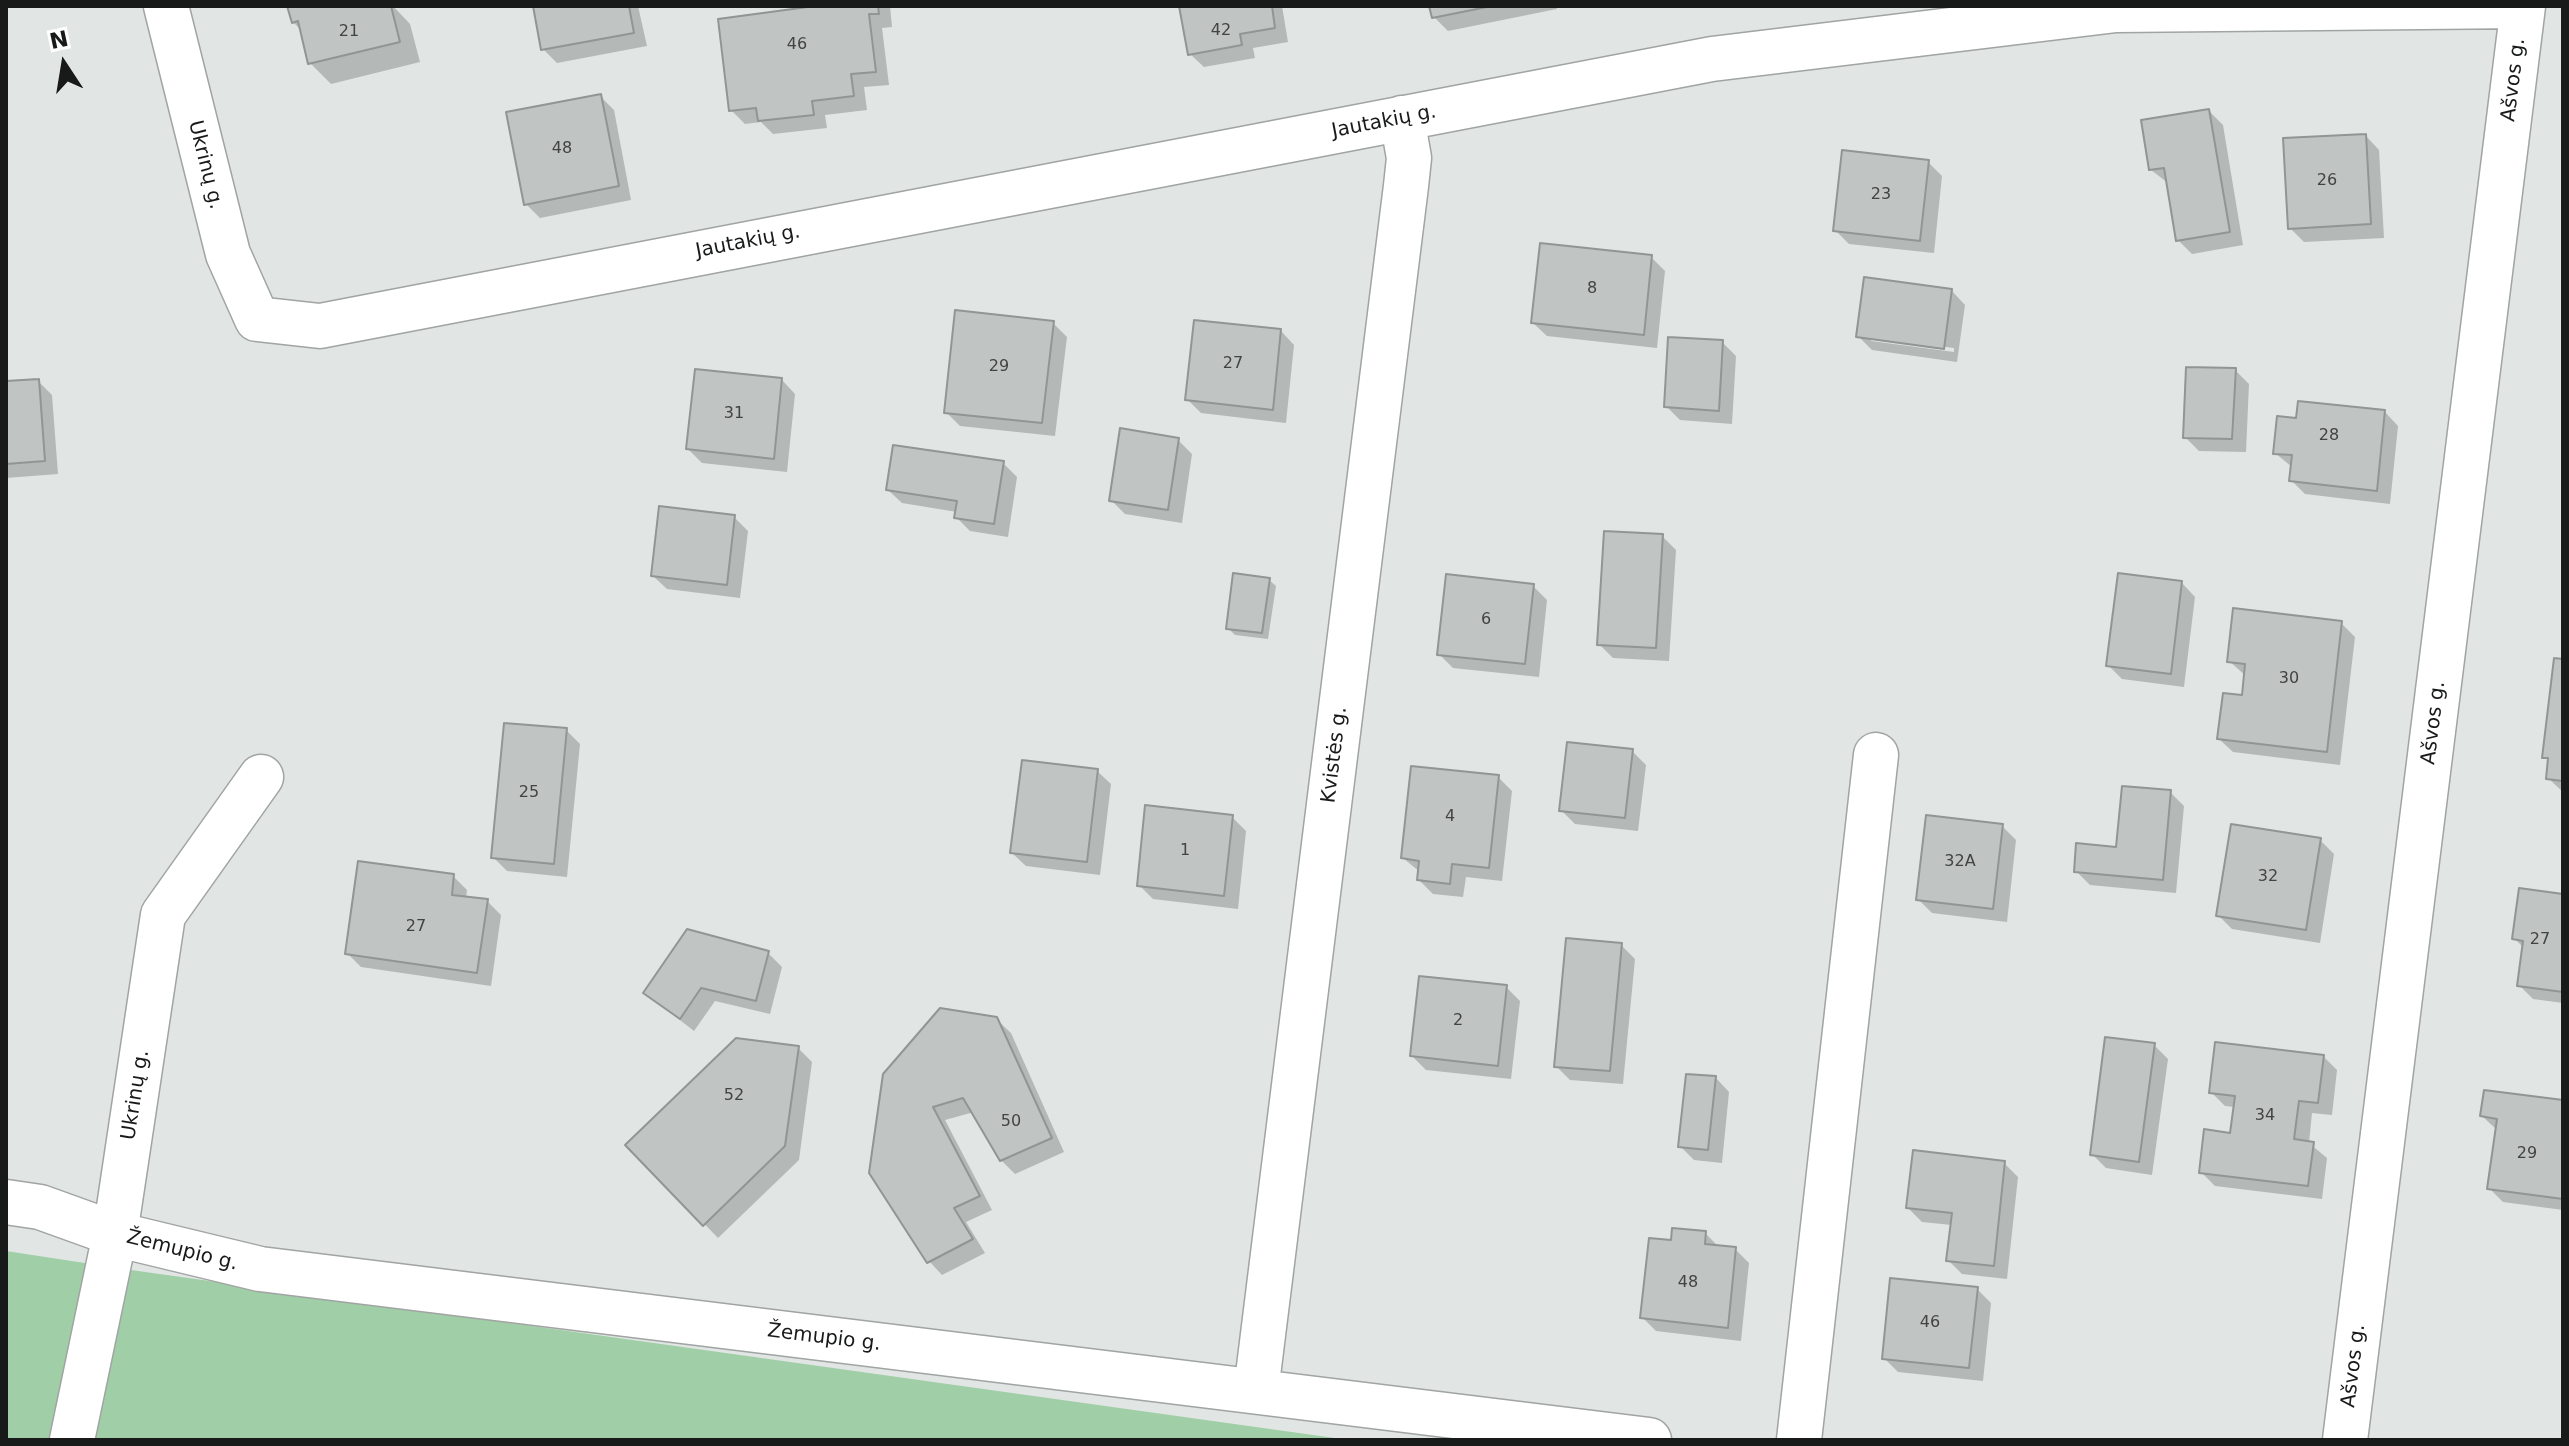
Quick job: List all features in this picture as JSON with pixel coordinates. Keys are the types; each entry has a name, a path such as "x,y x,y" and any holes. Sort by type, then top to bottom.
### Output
{"street":[{"name":"Ukrinų g.","path":"166,6 228,254 257,319"},
{"name":"Jautakių g.","path":"257,319 320,326 1712,59 2116,10 2523,6"},
{"name":"Ašvos g.","path":"2345,1440 2523,6"},
{"name":"Kvistės g.","path":"1256,1391 1406,186 1409,158 1402,118"},
{"path":"1799,1440 1876,755"},
{"name":"Ukrinų g.","path":"72,1440 115,1234 163,915 261,777"},
{"name":"Žemupio g.","path":"6,1202 40,1207 115,1234 260,1269 1649,1440"}],"green space":[{"path":"6,1251 131,1270 1349,1440 6,1440"}],"building":[{"path":"287,6 391,6 400,42 308,64 298,21 292,23"},
{"path":"533,6 629,6 634,33 541,50"},
{"path":"815,6 878,6 879,14 869,14 876,72 851,74 854,96 812,101 814,115 758,121 756,108 729,111 718,19"},
{"path":"1179,6 1272,6 1275,28 1240,34 1242,45 1188,55"},
{"path":"1429,6 1492,6 1432,18"},
{"path":"601,94 619,186 524,205 506,112"},
{"path":"2209,109 2230,232 2176,241 2164,168 2149,170 2141,120"},
{"path":"2366,134 2371,224 2288,229 2283,138"},
{"path":"1842,150 1929,160 1920,241 1833,231"},
{"path":"1540,243 1652,255 1644,335 1531,323"},
{"path":"1864,277 1952,289 1944,349 1856,337"},
{"path":"955,310 1054,321 1042,423 944,413"},
{"path":"1194,320 1281,329 1273,410 1185,400"},
{"path":"1668,337 1723,340 1719,411 1664,407"},
{"path":"2186,367 2236,368 2232,439 2183,438"},
{"path":"695,369 782,378 774,459 686,449"},
{"path":"39,379 45,461 6,464 6,381"},
{"path":"2298,401 2385,410 2377,491 2289,481 2292,455 2273,454 2277,416 2296,418"},
{"path":"1120,428 1179,438 1168,510 1109,501"},
{"path":"893,445 1004,461 994,524 954,518 957,501 886,490"},
{"path":"659,506 735,515 727,585 651,576"},
{"path":"1604,531 1663,534 1656,648 1597,645"},
{"path":"1233,573 1270,578 1262,633 1226,629"},
{"path":"2118,573 2182,581 2171,674 2106,666"},
{"path":"1446,574 1534,584 1525,664 1437,655"},
{"path":"2233,608 2342,621 2327,752 2217,739 2223,693 2242,695 2245,664 2227,662"},
{"path":"2554,658 2563,659 2563,781 2546,779 2548,758 2542,758"},
{"path":"504,723 567,728 554,864 491,858"},
{"path":"1567,742 1633,749 1625,818 1559,811"},
{"path":"1022,760 1098,769 1087,862 1010,853"},
{"path":"1411,766 1499,775 1489,868 1452,864 1450,884 1417,880 1419,861 1401,858"},
{"path":"2122,786 2171,790 2163,880 2074,872 2076,843 2116,847"},
{"path":"1145,805 1233,815 1224,896 1137,886"},
{"path":"1926,815 2003,824 1993,909 1916,900"},
{"path":"2231,824 2321,838 2306,930 2216,916"},
{"path":"358,861 454,874 452,895 488,899 477,973 345,954"},
{"path":"2519,888 2563,894 2563,992 2517,986 2523,941 2512,939"},
{"path":"687,929 769,951 756,1001 701,988 680,1019 643,993"},
{"path":"1566,938 1622,943 1610,1071 1554,1067"},
{"path":"1419,976 1507,985 1498,1066 1410,1056"},
{"path":"940,1008 997,1017 1052,1138 1000,1161 963,1098 933,1107 980,1196 954,1208 973,1239 927,1263 869,1173 883,1074"},
{"path":"2105,1037 2155,1043 2139,1162 2090,1155"},
{"path":"736,1038 799,1046 785,1146 703,1226 625,1145"},
{"path":"2215,1042 2324,1055 2318,1103 2299,1101 2294,1139 2314,1142 2308,1186 2199,1173 2204,1129 2230,1133 2235,1096 2209,1093"},
{"path":"1686,1074 1716,1076 1708,1150 1678,1147"},
{"path":"2484,1090 2563,1100 2563,1199 2487,1189 2497,1119 2480,1116"},
{"path":"1913,1150 2005,1161 1994,1266 1946,1261 1952,1213 1906,1208"},
{"path":"1672,1228 1706,1231 1705,1244 1736,1247 1728,1328 1640,1318 1649,1238 1671,1240"},
{"path":"1890,1278 1978,1287 1969,1368 1882,1359"}]}
